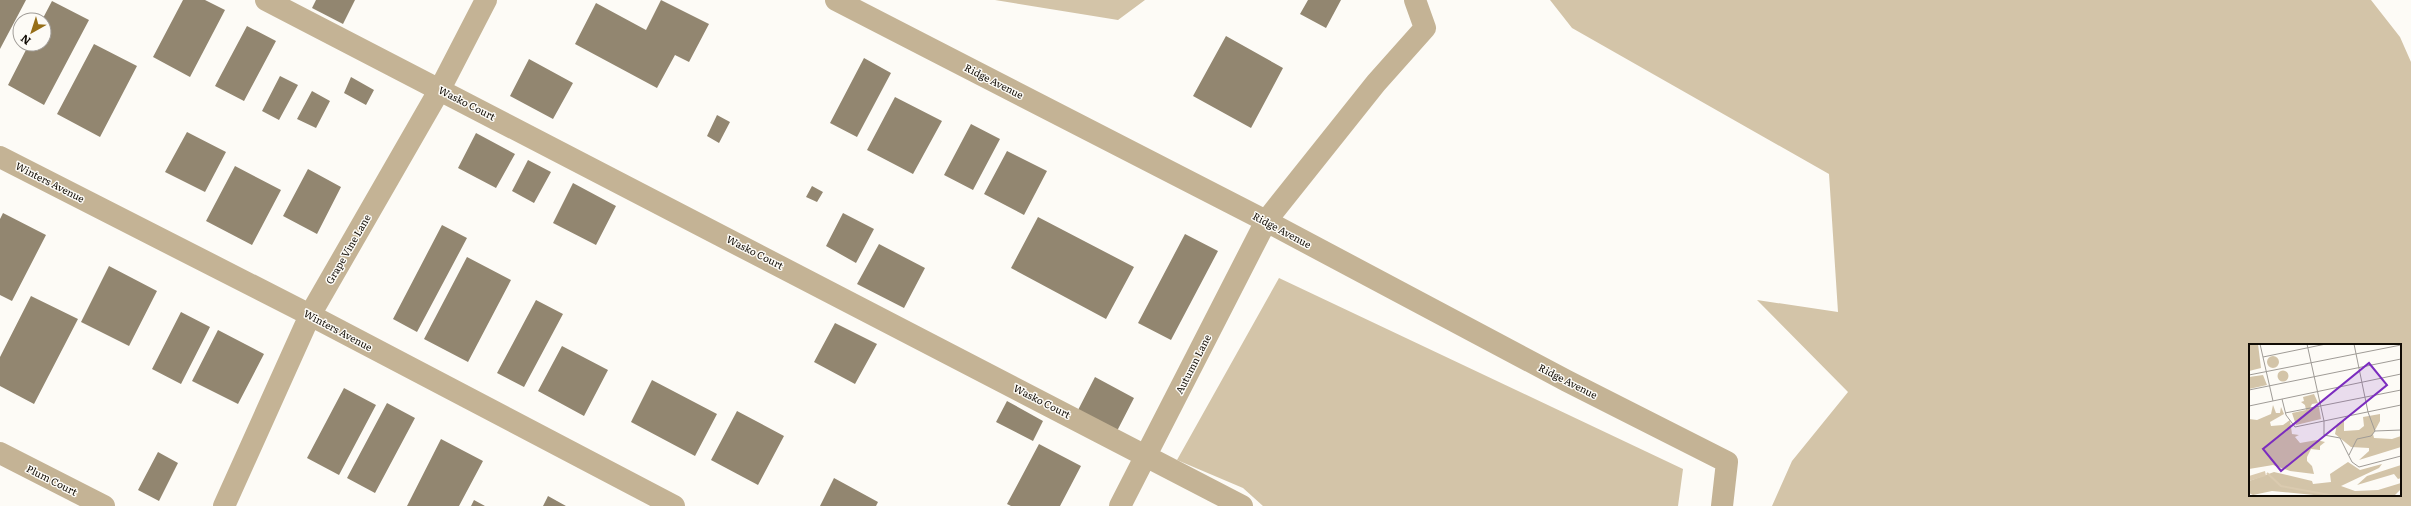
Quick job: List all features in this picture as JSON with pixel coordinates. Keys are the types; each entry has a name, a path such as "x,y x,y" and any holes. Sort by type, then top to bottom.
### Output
{"street":[{"name":"Wasko Court","path":"266,0 1242,506"},
{"name":"Grape Vine Lane","path":"224,506 310,316 440,89 486,0"},
{"name":"Ridge Avenue","path":"836,0 1266,221 1560,377 1727,462 1722,506"},
{"name":"Autumn Lane","path":"1120,506 1266,221 1376,83 1425,28 1416,0"},
{"name":"Winters Avenue","path":"0,157 310,316 674,506"},
{"name":"Plum Court","path":"0,453 104,506"}],"shaded area":[{"path":"995,0 1145,0 1118,20"},
{"path":"1550,0 2371,0 2400,37 2411,62 2411,506 1772,506 1792,461 1848,392 1757,300 1838,312 1829,174 1572,28"},
{"path":"1279,278 1683,469 1678,506 1263,506 1243,488 1177,460"}],"building":[{"path":"0,0 26,0 20,12 12,12 12,26 0,49"},
{"path":"183,0 205,0 225,10 190,77 153,57"},
{"path":"316,0 355,0 343,24 312,8"},
{"path":"661,0 709,24 689,62 675,55 657,88 575,44 596,3 646,30"},
{"path":"1308,0 1341,0 1326,28 1300,14"},
{"path":"52,1 89,20 44,105 8,85 25,52 52,52 52,12 46,12"},
{"path":"247,26 276,41 244,101 215,86"},
{"path":"1226,36 1283,68 1251,128 1193,96"},
{"path":"94,44 137,66 100,137 57,114"},
{"path":"864,58 891,73 857,137 830,123"},
{"path":"529,59 573,83 553,119 510,96"},
{"path":"280,76 298,85 279,120 262,111"},
{"path":"351,77 374,90 366,105 344,93"},
{"path":"312,91 330,101 316,128 297,119"},
{"path":"895,97 942,121 913,174 867,150"},
{"path":"717,115 730,122 719,143 707,136"},
{"path":"971,124 1000,139 973,190 944,175"},
{"path":"187,132 226,152 205,192 165,172"},
{"path":"476,133 515,154 496,188 458,168"},
{"path":"1007,151 1047,171 1024,215 984,194"},
{"path":"528,160 551,172 534,203 512,191"},
{"path":"235,166 281,190 252,245 206,221"},
{"path":"308,169 341,187 317,234 283,216"},
{"path":"573,183 616,206 596,245 553,223"},
{"path":"812,186 823,192 817,202 806,197"},
{"path":"3,213 46,235 12,301 0,295 0,219"},
{"path":"843,213 874,229 856,263 826,246"},
{"path":"1038,217 1134,267 1106,319 1011,268"},
{"path":"442,225 467,238 417,332 393,319"},
{"path":"1185,234 1218,251 1171,340 1138,323"},
{"path":"879,244 925,268 904,308 857,284"},
{"path":"467,257 511,280 468,362 424,339"},
{"path":"109,266 157,291 129,346 81,322"},
{"path":"31,296 78,319 34,404 0,386 0,357"},
{"path":"536,300 563,314 524,387 497,373"},
{"path":"181,312 210,327 181,384 152,369"},
{"path":"835,323 877,344 855,384 814,362"},
{"path":"218,330 264,354 238,404 192,381"},
{"path":"562,346 608,370 584,416 538,391"},
{"path":"1095,377 1134,398 1117,431 1078,410"},
{"path":"652,380 717,414 695,456 631,422"},
{"path":"344,388 376,405 339,475 307,458"},
{"path":"1007,401 1043,421 1033,441 996,422"},
{"path":"387,403 415,418 375,493 347,478"},
{"path":"737,411 784,436 758,485 711,460"},
{"path":"441,439 483,461 459,506 407,506"},
{"path":"1039,444 1081,466 1060,506 1011,506 1007,504"},
{"path":"158,452 178,463 159,501 138,490"},
{"path":"834,478 878,502 876,506 820,506"},
{"path":"548,496 566,506 543,506"},
{"path":"474,500 485,506 471,506"}]}
